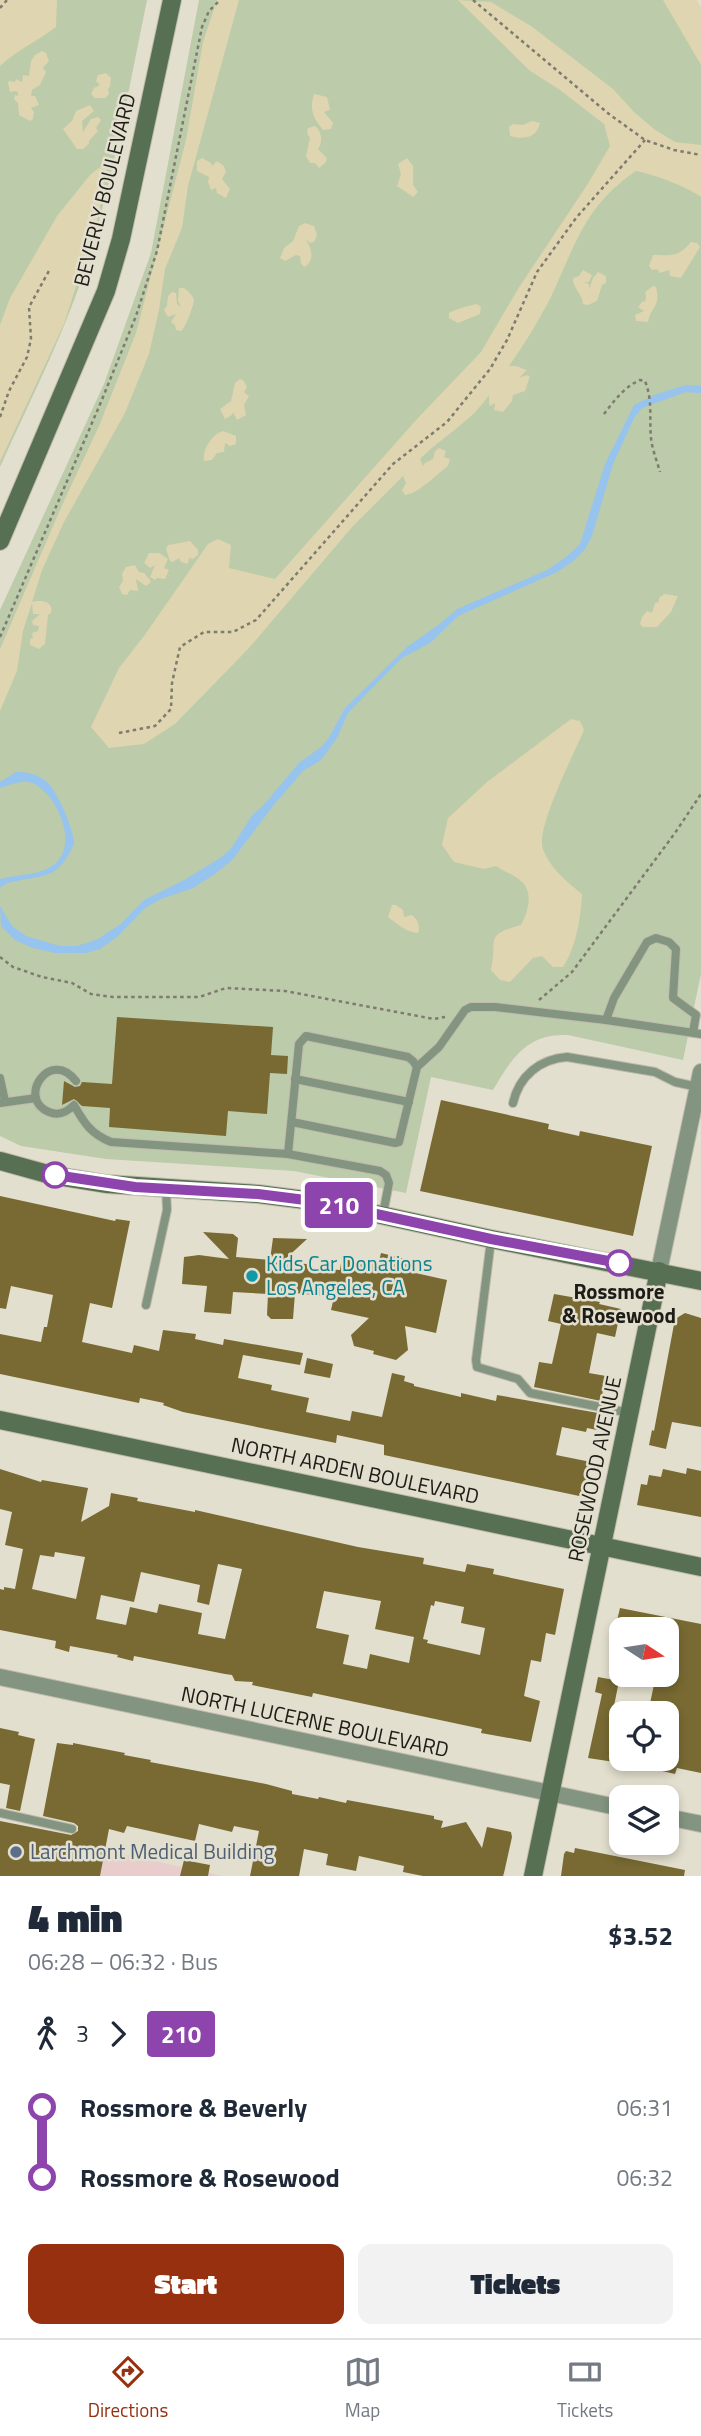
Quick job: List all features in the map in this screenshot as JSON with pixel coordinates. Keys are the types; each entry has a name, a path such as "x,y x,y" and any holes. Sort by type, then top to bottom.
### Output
{"main road":[{"name":"BEVERLY BOULEVARD","path":"0,541 106,292 121,239 172,0"},
{"path":"0,1161 107,1184 289,1197 383,1214 491,1239 701,1281"},
{"path":"0,1171 51,1174"},
{"name":"ROSEWOOD AVENUE","path":"533,1876 659,1271"},
{"name":"NORTH ARDEN BOULEVARD","path":"0,1420 701,1567"}],"street":[{"name":"ROSEWOOD AVENUE","path":"659,1271 699,1079"},
{"name":"NORTH LUCERNE BOULEVARD","path":"0,1677 609,1805"},
{"path":"679,1819 701,1824"}],"lane":[{"path":"292,1122 399,1142 417,1067 439,1047 465,1010 471,1007 495,1007 697,1033 696,1015 673,998 676,949 669,942 656,938 647,942 614,998 606,1020"},
{"path":"288,1154 299,1044 306,1035 408,1057 417,1067"},
{"path":"513,1102 516,1089 531,1069 555,1058 567,1056 654,1072 675,1082 699,1079"},
{"path":"76,1081 66,1072 52,1070 45,1073 36,1084 39,1104 49,1112 62,1113 74,1105 85,1126 96,1136 111,1142 288,1154 366,1168 386,1175 389,1183 383,1214"},
{"path":"0,1078 3,1102 36,1098"},
{"path":"295,1079 409,1102"},
{"path":"146,1305 167,1210 166,1189"},
{"path":"491,1239 484,1280 477,1367 518,1379 530,1393 630,1413"},
{"path":"0,1813 72,1829"}],"path":[{"path":"0,8 7,0"},
{"path":"0,637 136,316 157,251 202,27 209,11 220,0"},
{"path":"473,0 609,114 645,140 674,150 701,155"},
{"path":"119,733 155,726 171,709 172,683 180,648 204,632 233,632 256,620 393,464 447,422 490,369 507,340 537,272 576,218 645,140"},
{"path":"0,418 9,391 27,357 31,339 29,307 50,269"},
{"path":"604,414 633,383 645,381 652,410 651,440 660,472"},
{"path":"534,1001 540,1000 572,972 701,794"},
{"path":"0,957 13,967 72,983 91,994 113,997 199,997 226,988 285,991 434,1019 445,1017"}],"shaded area":[{"path":"0,1827 223,1876 0,1876"}],"green space":[{"path":"0,0 147,0 115,157 91,250 61,333 0,467"},
{"path":"199,0 694,0 701,10 701,974 683,1060 568,1035 554,1035 531,1043 522,1050 493,1090 431,1077 406,1193 294,1171 106,1159 21,1146 0,1136 0,610 104,384 151,253"}],"sand":[{"path":"0,0 57,0 56,27 0,66"},
{"path":"217,0 239,0 188,186 182,228 165,269 149,354 125,413 64,522 42,570 32,602 48,603 51,609 45,644 39,649 30,645 32,633 38,631 39,626 33,625 32,621 40,614 33,614 32,603 23,631 17,671 0,711 0,649 99,426 136,333 186,140 203,42"},
{"path":"458,0 491,2 531,26 613,89 654,129 675,142 701,145 701,197 670,181 636,171 618,185 582,229 549,301 509,366 527,370 519,378 530,376 525,391 513,395 512,401 503,412 494,410 495,403 490,406 489,395 474,413 420,459 423,466 433,459 439,448 446,451 444,457 450,459 448,466 410,494 405,495 402,490 406,483 403,476 353,526 249,648 175,724 144,744 109,748 91,727 119,668 208,544 218,539 231,545 229,568 275,579 417,419 481,352 610,146 604,124 529,70"},
{"path":"663,0 697,0 701,7 701,65"},
{"path":"42,51 46,53 49,61 43,68 46,72 40,85 32,90 31,96 35,96 39,105 31,108 34,112 30,121 19,115 18,103 14,99 18,93 10,92 8,83 15,82 16,79 22,82 23,75 29,76 31,61"},
{"path":"106,73 111,78 109,94 105,98 95,98 91,94 94,88 100,85 96,81 98,75"},
{"path":"314,94 327,97 330,110 324,112 333,123 331,129 323,130 314,117"},
{"path":"90,105 94,111 82,121 83,132 91,119 98,117 101,120 96,128 98,131 89,144 83,149 77,149 63,129 72,121 76,111"},
{"path":"532,121 540,123 533,135 524,138 510,136 509,127 513,124 523,125"},
{"path":"315,126 321,137 318,149 327,158 319,168 315,163 310,163 306,156 310,138 308,128"},
{"path":"202,158 212,166 217,161 224,166 226,172 222,179 230,189 226,198 217,193 216,188 211,190 209,177 197,171 197,161"},
{"path":"407,158 413,166 413,185 418,192 413,197 397,186 401,174 398,164"},
{"path":"109,160 93,243 64,324 0,462 0,325 10,298 57,216 90,175"},
{"path":"305,223 314,226 317,235 314,242 310,243 306,239 312,254 305,267 301,264 300,256 296,255 285,261 280,258 284,248 293,241 299,226"},
{"path":"691,242 700,247 681,278 670,276 669,270 660,273 649,266 653,255 674,254 682,251"},
{"path":"583,270 592,275 589,282 584,282 589,284 589,289 598,272 606,276 606,283 602,285 597,301 588,305 583,304 573,281"},
{"path":"653,286 656,287 657,302 648,322 636,321 635,315 644,311 638,307 645,302 645,292"},
{"path":"179,288 186,289 194,300 181,331 176,330 171,322 176,314 168,317 164,310 172,292 176,293 177,304 181,306 178,301"},
{"path":"477,304 481,307 480,314 458,323 449,318 451,312"},
{"path":"240,379 244,381 247,387 244,392 249,396 244,405 246,415 237,420 233,412 225,419 220,409 231,401 235,383"},
{"path":"223,431 236,436 236,444 230,446 225,443 224,452 217,453 212,460 204,461 209,443 215,435"},
{"path":"190,541 198,550 198,555 193,559 189,558 188,564 181,562 179,558 170,561 166,549 168,545"},
{"path":"149,553 159,553 168,559 164,568 169,570 165,579 155,580 150,577 155,565 150,568 144,563"},
{"path":"135,565 139,572 144,573 151,581 146,586 136,579 138,591 130,590 127,595 122,594 119,587 123,581 122,574 126,567"},
{"path":"664,594 678,596 671,612 657,627 643,627 640,624 642,617 647,611 652,613 655,603 659,602 659,598"},
{"path":"571,719 580,721 584,730 550,808 542,839 543,849 554,868 582,894 574,942 563,967 553,967 542,956 533,958 510,982 500,980 491,970 494,940 501,932 521,925 528,908 529,896 521,881 496,866 484,869 454,862 442,845 448,818 487,782"},
{"path":"392,905 403,910 404,917 414,917 419,925 418,933 406,930 388,917"}],"water":[{"path":"686,385 701,386 701,393 686,392 642,408 634,418 613,464 592,536 575,560 557,572 458,616 430,643 402,658 348,713 337,738 321,760 303,771 233,859 215,874 193,888 161,899 145,908 117,937 100,949 86,953 55,953 33,948 15,940 1,926 0,906 12,926 26,936 60,946 77,946 98,939 122,923 144,900 223,856 253,814 299,763 328,739 345,708 407,647 457,609 547,570 580,544 605,464 634,405 654,395"},
{"path":"16,772 36,775 47,782 60,802 74,844 64,862 54,871 5,884 0,888 0,879 51,867 63,853 65,842 61,818 41,788 24,782 0,788 0,782"}],"building":[{"path":"117,1017 273,1027 271,1055 288,1056 287,1074 270,1073 267,1114 228,1111 226,1136 109,1127 110,1108 82,1106 74,1099 62,1105 64,1081 75,1087 82,1082 112,1084"},
{"path":"441,1100 549,1124 548,1129 579,1136 580,1131 652,1146 633,1236 420,1191"},
{"path":"0,1196 115,1221 130,1221 112,1308 90,1303 82,1342 132,1353 134,1345 159,1351 163,1330 196,1334 195,1339 223,1345 224,1339 303,1353 300,1365 243,1355 238,1378 272,1385 271,1390 309,1398 306,1412 350,1421 352,1411 382,1417 392,1373 405,1376 404,1381 414,1386 461,1397 461,1393 496,1401 497,1395 598,1413 600,1416 597,1430 587,1428 586,1432 562,1427 556,1455 591,1462 584,1497 384,1455 384,1445 337,1435 336,1443 183,1412 163,1405 164,1403 140,1398 139,1403 0,1374 0,1334 41,1342 44,1327 47,1327 53,1295 11,1286 6,1309 0,1308"},
{"path":"203,1232 233,1234 238,1238 236,1257 270,1260 273,1238 307,1239 282,1262 307,1264 307,1268 340,1270 342,1257 378,1265 381,1253 414,1261 411,1272 447,1280 436,1333 405,1326 408,1350 396,1360 354,1346 351,1335 369,1318 331,1310 334,1297 295,1293 293,1319 271,1319 267,1315 268,1294 233,1292 231,1314 204,1312 207,1286 182,1284 184,1257 199,1255 229,1259"},
{"path":"554,1294 600,1302 599,1304 621,1309 615,1337 597,1333 589,1373 606,1376 601,1401 534,1387 539,1362 552,1364 561,1324 548,1321"},
{"path":"685,1313 701,1318 701,1427 672,1422 666,1449 649,1445 675,1319"},
{"path":"307,1358 333,1364 330,1378 304,1373"},
{"path":"687,1468 701,1471 701,1517 637,1505 641,1484 647,1485 649,1475 661,1477 663,1469 686,1474"},
{"path":"0,1469 41,1482 42,1480 88,1488 81,1522 109,1506 111,1493 138,1498 137,1501 195,1510 358,1547 424,1558 423,1564 465,1572 467,1564 494,1569 493,1574 564,1589 555,1635 546,1633 541,1662 531,1660 524,1696 540,1701 531,1742 481,1733 482,1729 313,1693 312,1697 252,1685 253,1682 235,1681 232,1675 134,1656 133,1661 117,1657 118,1655 70,1646 69,1652 55,1648 56,1641 0,1630 0,1589 15,1589 23,1549 5,1545 12,1512 0,1509","holes":["55,1552 85,1557 76,1599 32,1589 40,1555 54,1557","218,1564 242,1569 225,1639 198,1634 202,1613 159,1604 157,1613 130,1607 126,1625 96,1619 101,1595 134,1602 141,1572 200,1585 197,1602 209,1605","324,1591 381,1601 375,1629 414,1637 409,1663 370,1654 367,1669 343,1664 349,1635 316,1628","435,1601 464,1607 461,1623 485,1628 480,1655 427,1643 428,1640 423,1639 431,1605 434,1606"]},
{"path":"620,1608 666,1617 618,1617"},
{"path":"679,1620 701,1624 701,1773 679,1768 679,1701 651,1701 653,1687 679,1687"},
{"path":"598,1677 609,1679 609,1687 618,1687 615,1701 609,1701 609,1761 588,1758 602,1694 595,1692"},
{"path":"0,1728 35,1739 20,1811 6,1808 10,1785 0,1783"},
{"path":"57,1743 73,1743 125,1753 124,1755 151,1760 150,1762 266,1784 292,1791 292,1794 346,1803 347,1800 434,1816 434,1819 443,1821 441,1828 466,1822 482,1848 487,1827 511,1832 504,1873 503,1876 423,1876 403,1872 404,1866 359,1856 356,1871 326,1865 328,1854 304,1849 299,1876 250,1876 259,1831 234,1826 232,1832 199,1824 195,1841 127,1826 124,1833 109,1829 100,1876 0,1876 0,1821 71,1835 78,1831 78,1826 74,1823 43,1816"},
{"path":"575,1848 685,1870 684,1876 561,1876 564,1854 566,1851 574,1853"},
{"path":"184,1860 210,1865 208,1876 180,1876"}],"bus line":[{"name":"210","path":"55,1175 135,1187 289,1197 619,1263"}],"place":[{"name":"Rossmore & Rosewood","path":"619,1263"},
{"name":"Kids Car Donations Los Angeles, CA","path":"252,1276"},
{"name":"Larchmont Medical Building","path":"16,1852"}]}
